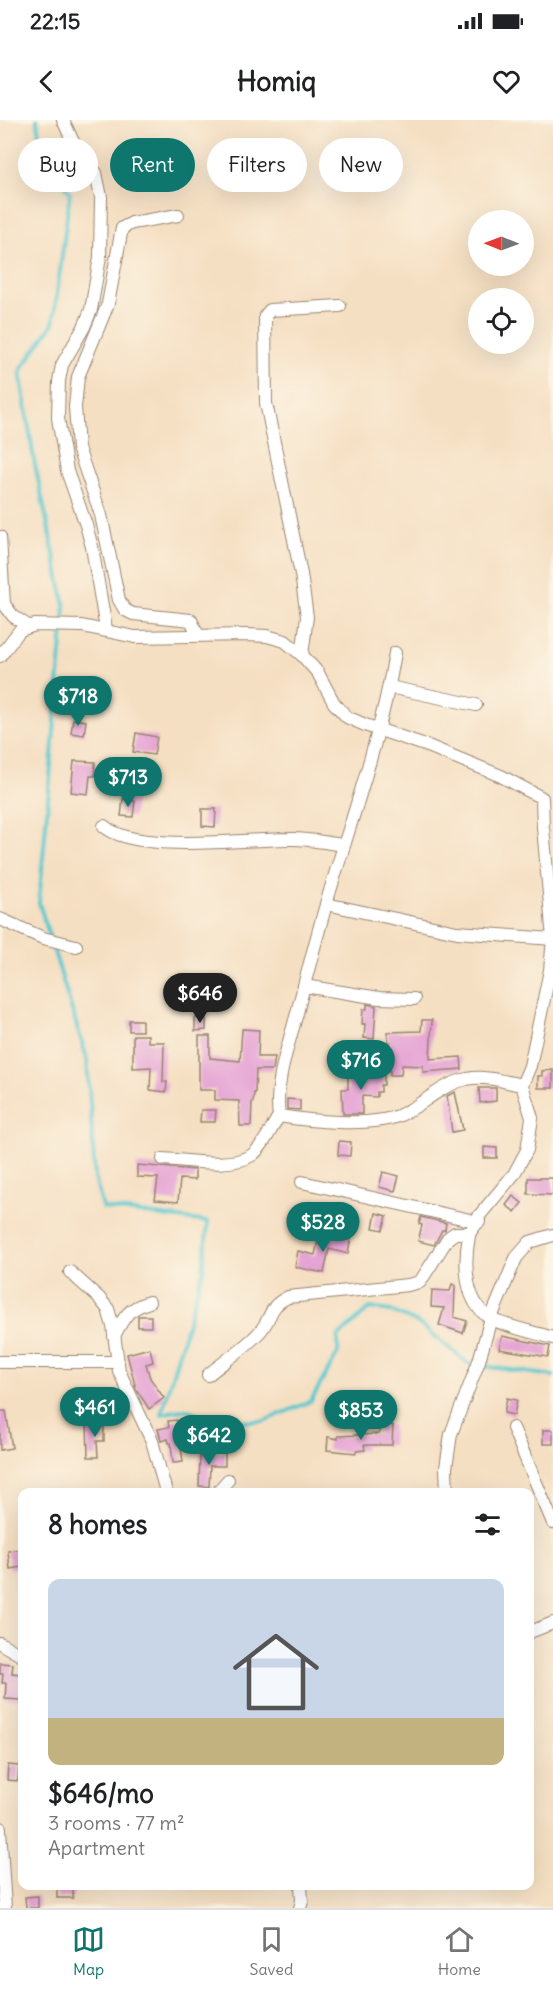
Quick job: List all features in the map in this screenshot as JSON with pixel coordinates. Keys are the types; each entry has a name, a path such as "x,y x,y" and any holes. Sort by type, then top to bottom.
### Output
{"street":[{"path":"63,120 74,144 96,173 101,197 99,257 91,310 62,365 57,418 67,471 89,536 106,629"},
{"path":"178,215 132,223 122,228 108,304 78,377 75,407 76,430 78,448 101,515 119,600 125,610 133,614 192,620 198,635"},
{"path":"302,655 307,617 301,574 266,403 265,316 270,310 340,306"},
{"path":"0,537 4,604 13,616 28,626"},
{"path":"0,656 20,630 28,626 82,626 106,629 135,637 267,636 285,641 302,655 318,673 334,703 347,717 501,776 548,797 543,827 553,939 550,970 530,1066 522,1085 532,1118 527,1150 514,1174 479,1216 479,1222 469,1233 467,1270 469,1290 480,1309 491,1318 553,1338"},
{"path":"163,1159 223,1163 246,1158 260,1146 279,1116 277,1101 280,1083 304,986 326,904 380,729 395,653"},
{"path":"389,687 476,705"},
{"path":"104,826 112,834 133,839 187,843 292,838 344,845"},
{"path":"326,904 457,932 553,939"},
{"path":"0,920 43,938 76,946"},
{"path":"304,986 379,998 414,999"},
{"path":"279,1116 354,1122 376,1120 398,1116 454,1083 468,1079 482,1078 522,1085"},
{"path":"302,1182 479,1222"},
{"path":"208,1375 263,1329 270,1311 288,1297 420,1282 448,1238 455,1233 469,1233"},
{"path":"447,1488 446,1468 451,1434 479,1360 491,1318 516,1258 530,1242 553,1235"},
{"path":"70,1272 108,1309 114,1326 118,1362 123,1379 152,1441 165,1488"},
{"path":"114,1338 125,1314 135,1306 149,1302"},
{"path":"0,1362 118,1362"},
{"path":"513,1428 553,1523"},
{"path":"221,1488 228,1480"},
{"path":"534,1630 553,1623"},
{"path":"0,1643 18,1654"},
{"path":"0,1828 5,1908"},
{"path":"300,1908 301,1890"}],"building":[{"path":"73,719 86,721 84,735 71,733"},
{"path":"136,733 157,737 154,755 133,752"},
{"path":"74,761 95,762 95,776 90,776 88,794 71,792"},
{"path":"123,799 135,801 133,817 121,816"},
{"path":"202,809 216,809 215,827 202,826"},
{"path":"367,1004 376,1006 374,1039 364,1038 363,1009 367,1009"},
{"path":"195,1018 206,1018 206,1030 195,1031"},
{"path":"129,1020 142,1020 142,1031 129,1031"},
{"path":"422,1020 432,1020 430,1059 461,1057 462,1069 423,1072 423,1066 402,1065 401,1075 390,1075 390,1042 388,1042 387,1032 421,1031"},
{"path":"242,1029 259,1030 258,1057 275,1057 273,1070 256,1070 251,1126 240,1126 239,1101 215,1100 215,1090 199,1090 199,1036 210,1036 210,1058 240,1061"},
{"path":"133,1035 148,1035 148,1042 164,1042 163,1082 167,1082 166,1092 150,1090 151,1067 133,1068"},
{"path":"553,1070 553,1088 538,1088 538,1076 542,1076 542,1071"},
{"path":"369,1071 384,1071 384,1085 381,1085 381,1092 377,1092 377,1097 362,1096 362,1114 343,1114 342,1089 348,1089 348,1075 369,1075"},
{"path":"479,1088 496,1088 496,1101 480,1103"},
{"path":"455,1092 463,1130 452,1132 447,1096"},
{"path":"287,1099 300,1100 300,1110 287,1109"},
{"path":"201,1110 216,1110 215,1122 200,1122"},
{"path":"339,1141 351,1142 350,1156 338,1155"},
{"path":"484,1147 497,1148 497,1158 484,1158"},
{"path":"137,1165 195,1170 195,1180 180,1179 178,1202 155,1200 158,1178 137,1177"},
{"path":"383,1172 399,1176 395,1191 379,1187"},
{"path":"528,1178 553,1178 553,1195 528,1194"},
{"path":"513,1196 522,1203 515,1212 506,1205"},
{"path":"376,1213 387,1216 383,1230 373,1228"},
{"path":"421,1217 446,1223 445,1230 442,1230 434,1245 418,1241 422,1225 419,1224"},
{"path":"337,1233 351,1237 348,1254 329,1249 324,1273 295,1267 298,1251 315,1255 319,1235 336,1239"},
{"path":"452,1284 455,1285 454,1317 467,1321 463,1333 439,1325 444,1308 431,1307 432,1290 450,1291"},
{"path":"138,1316 151,1316 151,1327 138,1327"},
{"path":"502,1336 550,1346 548,1357 499,1349"},
{"path":"150,1348 153,1362 146,1364 150,1378 164,1398 149,1409 136,1389 127,1354"},
{"path":"507,1398 517,1400 514,1415 504,1413"},
{"path":"0,1411 6,1411 12,1448 0,1450"},
{"path":"177,1420 183,1462 173,1463 171,1443 168,1439 161,1441 158,1429 169,1427 168,1421"},
{"path":"87,1422 104,1423 104,1441 97,1441 98,1457 88,1457"},
{"path":"393,1425 392,1445 364,1445 365,1450 356,1451 356,1453 327,1450 328,1437 338,1439 338,1436 379,1434 379,1427"},
{"path":"543,1430 553,1430 553,1444 543,1444"},
{"path":"200,1453 225,1453 225,1466 210,1466 209,1487 199,1486"},
{"path":"18,1550 18,1568 10,1569 8,1551"},
{"path":"0,1663 13,1664 12,1673 18,1674 18,1700 5,1699 6,1683 2,1683 3,1674 0,1674"},
{"path":"8,1765 18,1766 18,1781 7,1780"},
{"path":"57,1890 73,1890 73,1898 57,1898"},
{"path":"38,1896 38,1908 26,1908 25,1897"}],"waterway":[{"path":"37,120 41,150 70,193 53,324 20,371 34,460 65,606 39,903 87,1059 95,1178 103,1208 208,1222 203,1271 161,1414 186,1409 218,1422 264,1421 311,1401 338,1353 338,1337 370,1308 391,1311 418,1323 469,1364 553,1376"}]}
